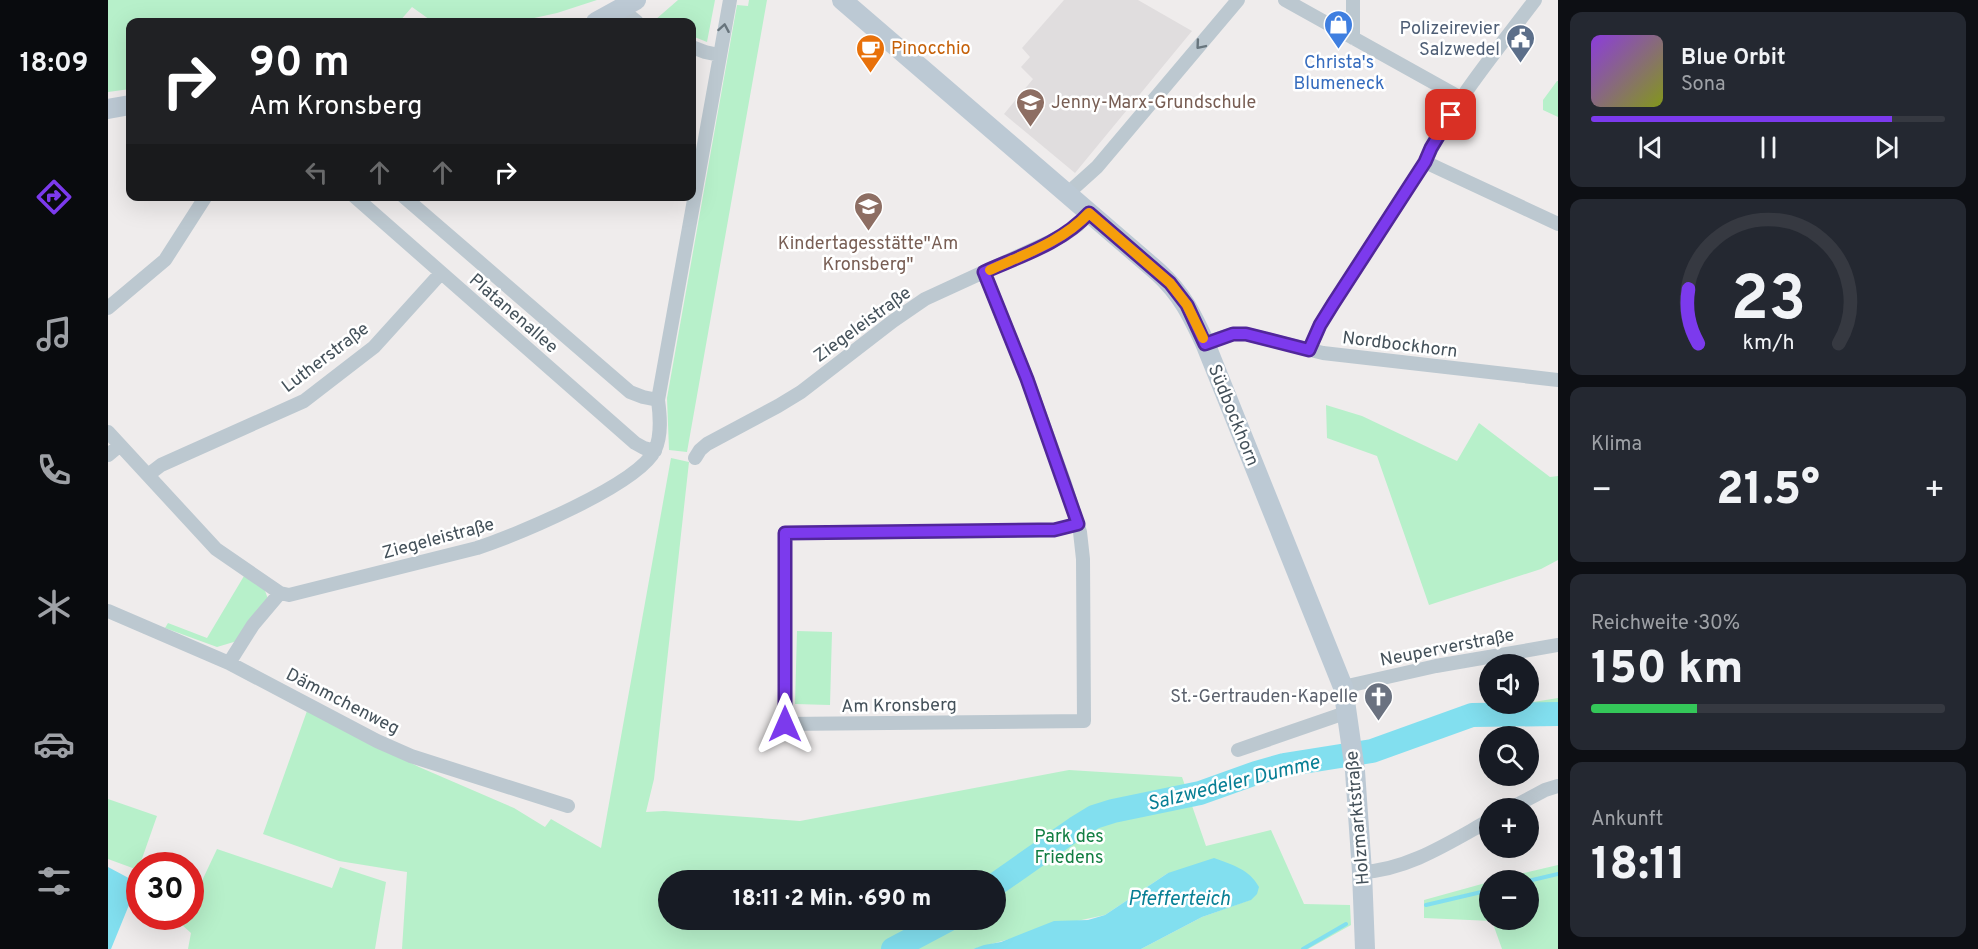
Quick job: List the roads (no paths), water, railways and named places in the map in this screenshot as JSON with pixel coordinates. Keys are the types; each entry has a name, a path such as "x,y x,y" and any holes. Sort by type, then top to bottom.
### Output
{"street":[{"path":"696,185 730,0"},
{"name":"Südbockhorn","path":"842,0 1170,283 1187,305 1205,344 1343,687"},
{"path":"1067,194 1097,167 1238,0"},
{"path":"1285,0 1461,98"},
{"path":"1353,0 1353,38"},
{"path":"1309,350 1320,325 1425,162 1461,98 1535,0"},
{"path":"604,18 629,5"},
{"path":"696,49 719,55"},
{"path":"108,109 126,106"},
{"path":"1425,162 1558,224"},
{"path":"108,308 165,260 203,201"},
{"name":"Platanenallee","path":"360,201 635,442 655,451"},
{"name":"Platanenallee","path":"409,201 630,392 658,400"},
{"path":"655,451 659,436 658,400 693,201"},
{"name":"Ziegeleistraße","path":"695,458 707,444 801,392 893,321 926,299 1064,235 1089,213"},
{"name":"Am Kronsberg","path":"984,272 1027,379 1078,524 1083,559 1084,721 785,724 785,533 1044,530 1066,528 1078,524"},
{"name":"Lutherstraße","path":"148,475 160,465 304,401 374,347 441,273"},
{"name":"Nordbockhorn","path":"1205,344 1233,334 1246,334 1309,350 1558,380"},
{"path":"108,432 216,549 280,593 253,625 229,663"},
{"path":"108,455 120,445"},
{"name":"Ziegeleistraße","path":"280,593 300,594 505,539 612,488 625,480 655,451"},
{"name":"Dämmchenweg","path":"108,611 229,663 347,726 403,752 568,806"},
{"name":"Neuperverstraße","path":"1343,687 1436,666 1558,645"},
{"name":"Holzmarktstraße","path":"1343,687 1348,712 1362,872 1365,949"},
{"path":"1238,750 1348,712"},
{"path":"1530,798 1558,786"},
{"path":"1362,872 1375,872 1427,854 1479,826"}],"water":[{"name":"Pfefferteich","path":"1214,858 1240,868 1250,876 1259,887 1257,894 1251,900 1202,917 1141,949 973,949 1001,942 1054,921 1088,920 1105,915 1168,873"},
{"path":"108,867 126,877 126,912 111,949 108,949"}],"waterway":[{"name":"Salzwedeler Dumme","path":"1006,877 1076,828 1094,817 1113,811 1200,793 1284,765 1372,751 1472,715 1558,714"},
{"path":"1539,878 1558,874"},
{"path":"1426,905 1479,893"},
{"path":"1303,949 1346,924"},
{"name":"Salzwedeler Dumme","path":"893,949 929,930"}],"place":[{"name":"Christa's Blumeneck","path":"1339,50"},
{"name":"Polizeirevier Salzwedel","path":"1521,64"},
{"name":"Pinocchio","path":"870,74"},
{"name":"Jenny-Marx-Grundschule","path":"1030,128"},
{"name":"Kindertagesstätte\"Am Kronsberg\"","path":"868,232"},
{"name":"St.-Gertrauden-Kapelle","path":"1379,722"}],"park label":[{"name":"Park des Friedens","path":"1069,846"}]}
